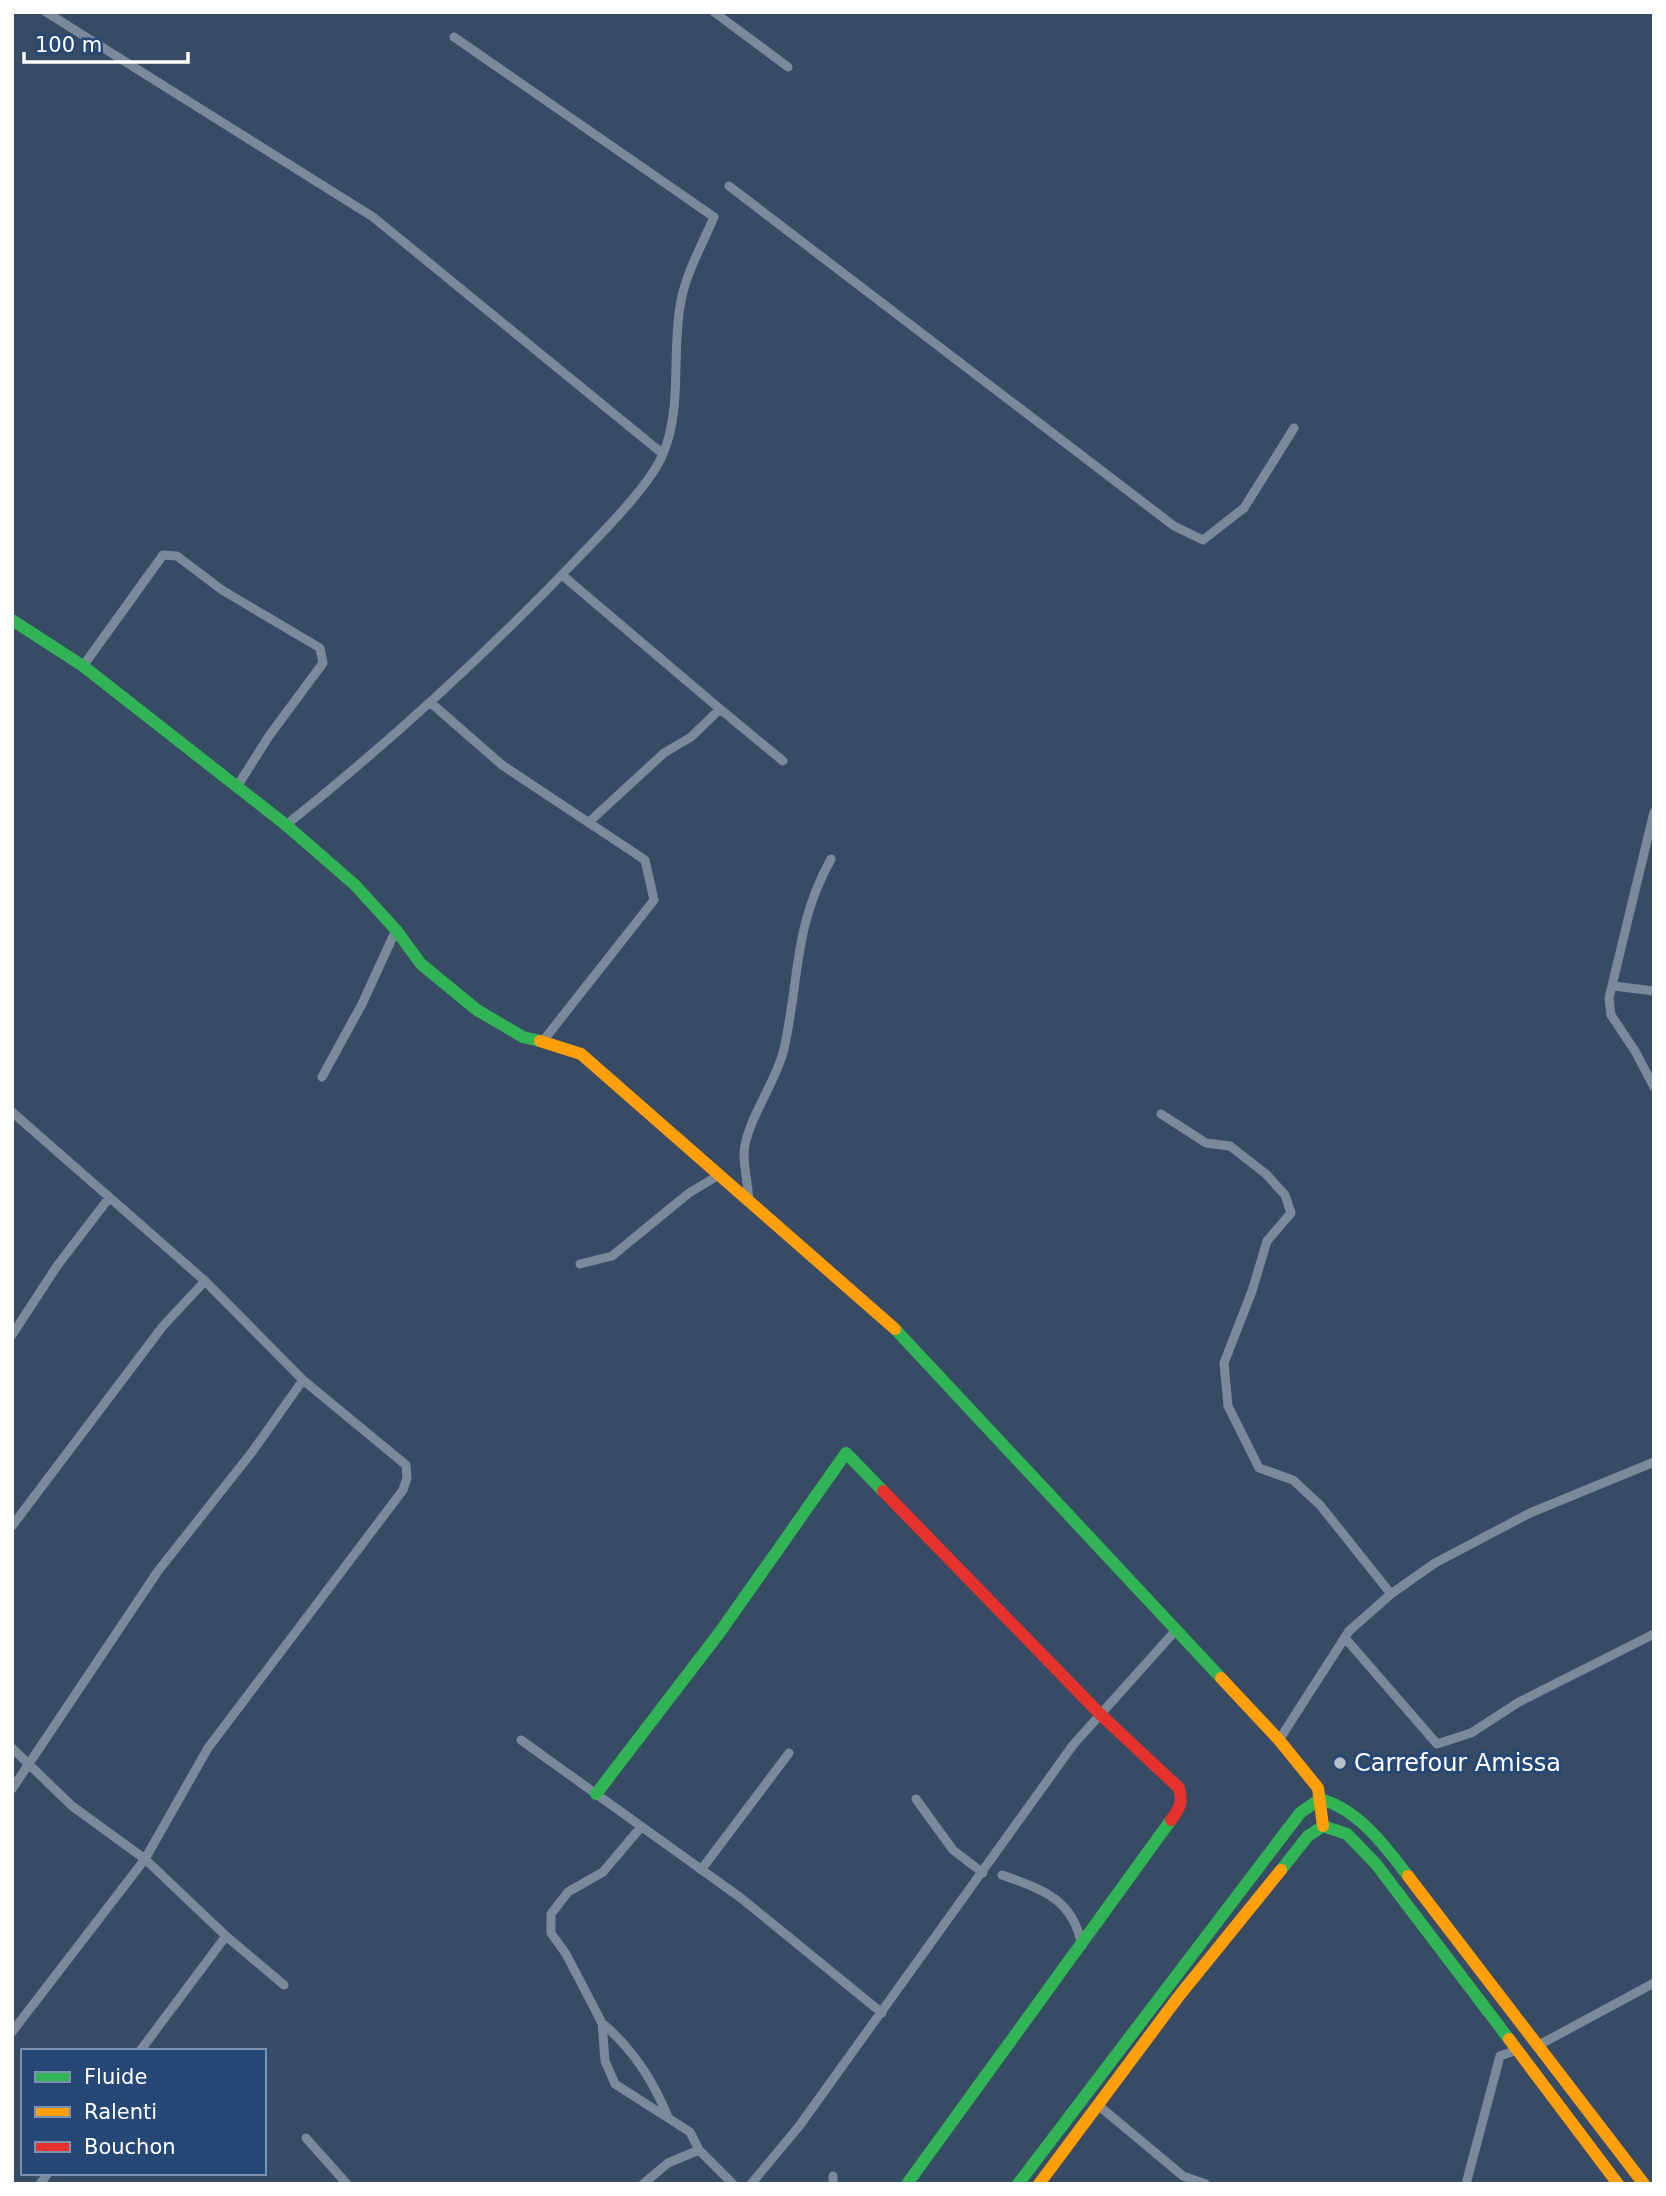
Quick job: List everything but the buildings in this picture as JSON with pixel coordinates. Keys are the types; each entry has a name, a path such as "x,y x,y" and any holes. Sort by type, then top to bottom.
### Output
{"street":[{"path":"46,12 82,32 373,217 663,454"},
{"path":"714,12 788,67"},
{"path":"286,825 365,762 431,703 622,513 663,454 672,417 681,299 714,217 454,37"},
{"path":"729,186 1174,526 1203,540 1244,508 1294,428"},
{"path":"83,666 163,555 177,556 222,590 320,648 323,663 269,736 239,785"},
{"path":"562,575 783,761"},
{"path":"12,620 83,666 239,785 355,885 396,930 421,964 477,1010 523,1037 581,1054 893,1327 1279,1740 1318,1788 1323,1826"},
{"path":"431,703 502,765 645,860 654,900 543,1041"},
{"path":"589,822 664,753 691,737 720,709"},
{"path":"1654,812 1609,998 1611,1015 1635,1051 1654,1087"},
{"path":"750,1201 744,1153 750,1128 770,1090 784,1048 800,937 815,889 831,859"},
{"path":"322,1077 362,1004 396,930"},
{"path":"1613,986 1654,991"},
{"path":"1161,1114 1206,1143 1230,1146 1266,1174 1285,1195 1291,1213 1267,1241 1252,1292 1224,1363 1228,1406 1259,1468 1293,1479 1391,1594"},
{"path":"12,2032 145,1859 208,1748 403,1490 407,1478 406,1465 303,1380 205,1281 13,1116"},
{"path":"580,1264 612,1256 689,1193 719,1175"},
{"path":"12,1335 57,1266 109,1198"},
{"path":"12,1526 163,1326 205,1281"},
{"path":"12,1789 158,1571 252,1452 303,1380"},
{"path":"596,1794 720,1632 846,1453 1100,1714 1179,1788 1182,1798 1180,1808 907,2184"},
{"path":"1279,1740 1349,1631 1391,1594 1435,1563 1530,1513 1654,1462"},
{"path":"751,2184 800,2125 1073,1745 1177,1630"},
{"path":"1345,1638 1437,1744 1471,1733 1519,1702 1654,1634"},
{"path":"521,1740 701,1870 881,2013"},
{"path":"12,1748 31,1763 72,1806 145,1859 226,1936 284,1985"},
{"path":"701,1870 789,1753"},
{"path":"916,1799 953,1850 983,1873"},
{"path":"1018,2184 1300,1813 1320,1799 1335,1801 1389,1851 1644,2184"},
{"path":"1323,1826 1347,1834 1376,1864 1618,2184"},
{"path":"1039,2184 1179,1996 1308,1836 1323,1826"},
{"path":"641,1827 603,1872 568,1892 551,1914 551,1933 566,1954 602,2023 622,2040 644,2069 668,2117"},
{"path":"1002,1875 1041,1889 1070,1911 1078,1924 1082,1946"},
{"path":"141,2049 226,1936"},
{"path":"1539,2045 1654,1983"},
{"path":"602,2023 604,2061 615,2084 690,2132 699,2150 733,2184"},
{"path":"1466,2184 1500,2056 1517,2050"},
{"path":"1098,2105 1183,2180 1206,2184"},
{"path":"306,2138 347,2184"},
{"path":"643,2184 668,2163 699,2150"}],"traffic: fast":[{"path":"12,620 83,666 286,825 355,885 396,930 421,964 477,1010 523,1037 540,1041"},
{"path":"895,1329 1221,1678"},
{"path":"596,1794 720,1632 846,1453 883,1491"},
{"path":"1018,2184 1300,1813 1320,1799 1347,1811 1370,1830 1408,1876"},
{"path":"907,2184 1171,1820"},
{"path":"1281,1870 1308,1836 1323,1826 1347,1834 1376,1864 1509,2039"}],"traffic: slow":[{"path":"540,1041 581,1054 895,1329"},
{"path":"1221,1678 1279,1740 1318,1788 1323,1826"},
{"path":"1039,2184 1179,1996 1281,1870"},
{"path":"1408,1876 1644,2184"},
{"path":"1509,2039 1618,2184"}],"traffic: jam":[{"path":"883,1491 1100,1714 1179,1788 1180,1805 1171,1820"}],"place":[{"name":"Carrefour Amissa","path":"1340,1763"}]}
